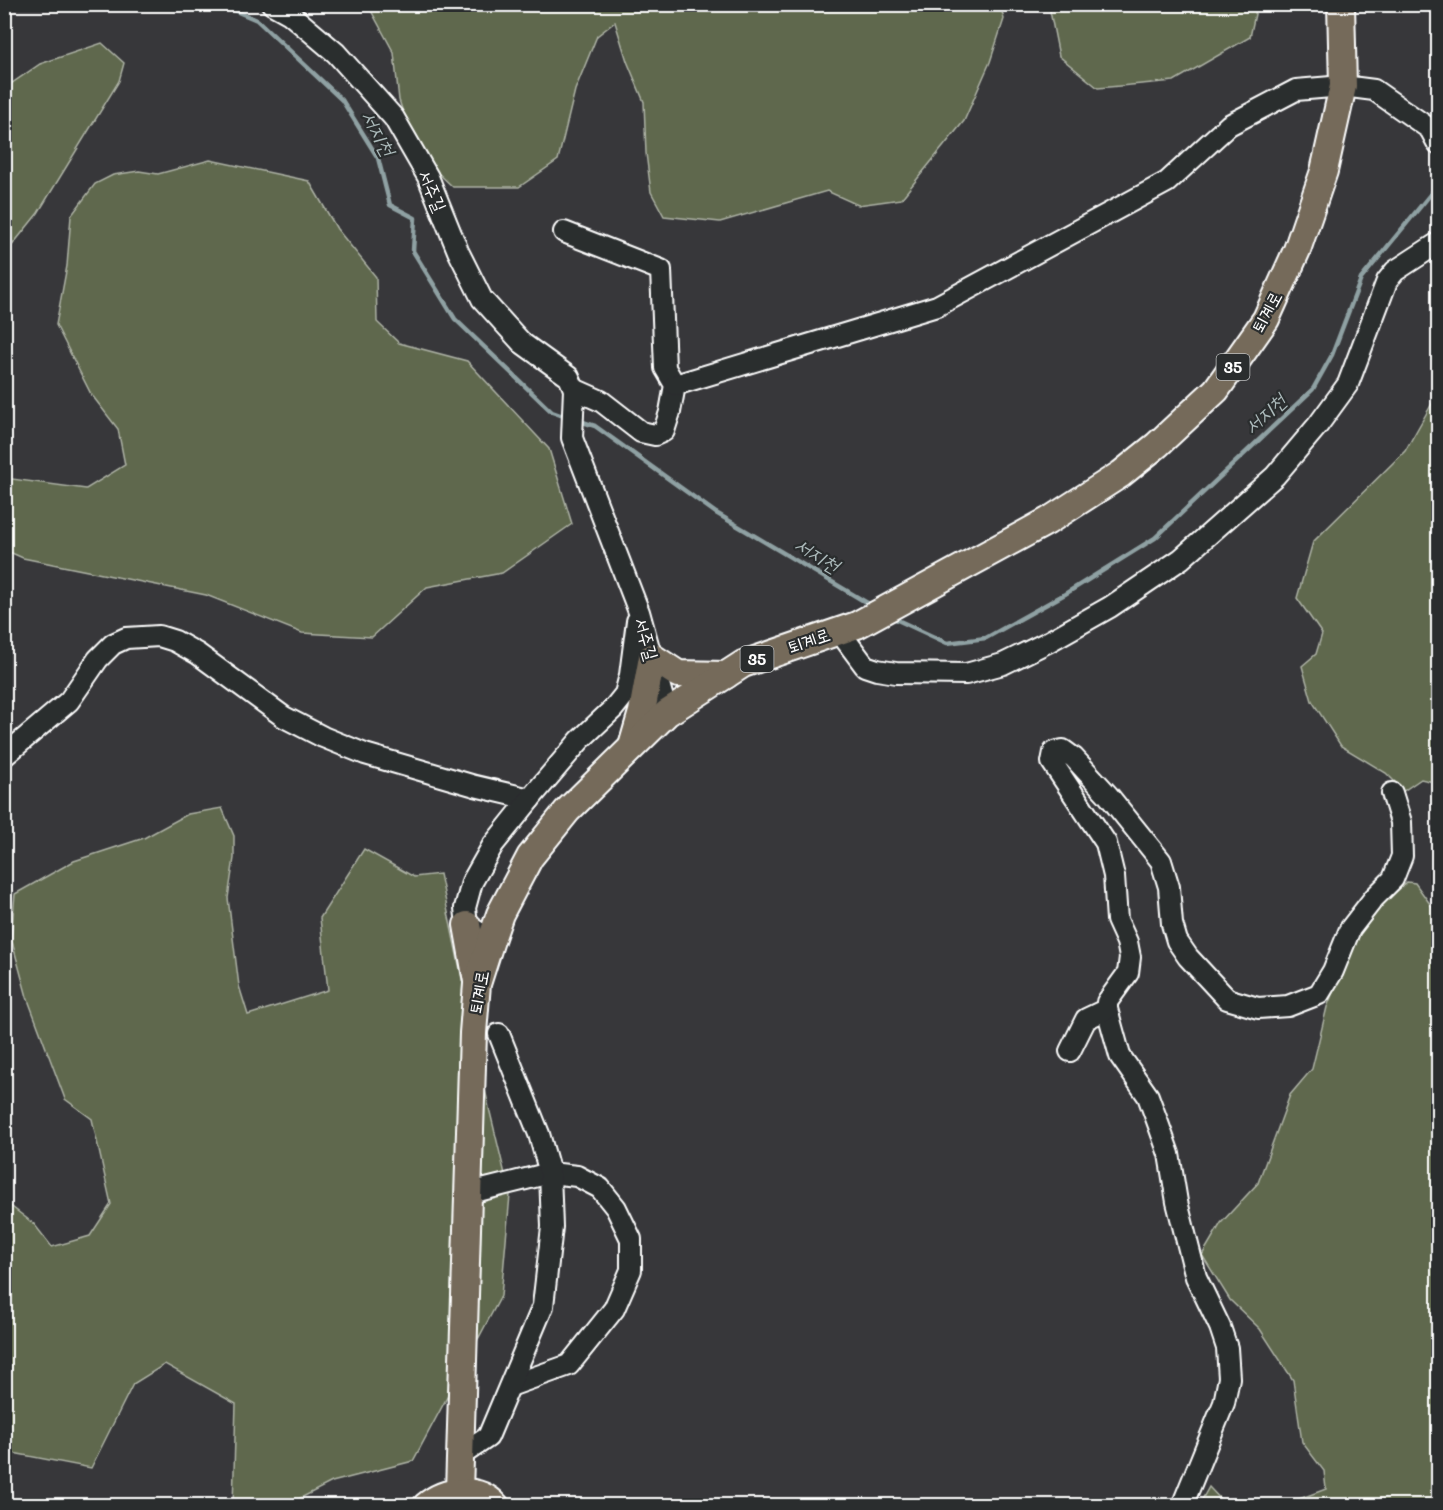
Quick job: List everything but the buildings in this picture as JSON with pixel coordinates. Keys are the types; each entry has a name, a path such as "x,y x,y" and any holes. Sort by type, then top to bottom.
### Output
{"main road":[{"name":"퇴계로","path":"459,1492 470,1193 473,1033 477,984 500,914 530,857 567,811 667,713 743,664 848,628 922,591 1048,521 1121,474 1157,445 1216,390 1266,319 1297,250 1324,171 1343,86 1341,4"},
{"path":"632,747 642,712 652,657 678,674 726,675"},
{"path":"466,925 477,984"},
{"path":"426,1506 443,1495 459,1492 476,1494 496,1506"}],"street":[{"name":"서주길","path":"272,4 290,14 336,53 394,118 428,177 458,251 482,298 522,343 569,377 573,392 572,438 639,612 667,713"},
{"path":"675,385 937,306 1167,182 1229,124 1296,90 1343,86 1374,90 1434,136"},
{"path":"564,232 661,270 665,368 675,385 664,431 655,435 641,432 601,401 573,392"},
{"path":"848,628 866,666 896,674 966,674 1003,664 1110,607 1181,559 1275,476 1318,425 1348,384 1372,326 1387,281 1395,271 1438,243"},
{"path":"491,940 466,925 465,908 472,882 493,845 530,799 580,740 613,710 625,694 639,612"},
{"path":"4,756 69,701 98,659 113,644 126,638 159,636 175,641 198,654 284,717 323,737 365,754 475,786 530,799"},
{"path":"1182,1506 1224,1403 1229,1378 1227,1348 1220,1327 1196,1277 1177,1202 1169,1154 1148,1096 1120,1056 1107,1009 1107,1002 1128,973 1130,957 1127,942 1117,920 1114,876 1106,843 1052,762 1054,752 1063,750 1074,758 1108,795 1161,861 1168,887 1172,924 1177,941 1188,957 1227,999 1258,1008 1288,1006 1319,994 1334,971 1350,929 1374,898 1393,879 1402,856 1401,822 1392,793"},
{"path":"1070,1051 1086,1019 1107,1009"},
{"path":"460,1456 488,1437 543,1306 552,1227 550,1173 539,1134 499,1034"},
{"path":"470,1193 550,1173 577,1176 600,1188 616,1208 631,1239 631,1270 614,1309 568,1365 510,1386"}],"green space":[{"path":"1000,4 1004,19 990,62 964,121 901,199 858,205 827,191 720,222 664,216 651,192 646,153 644,102 627,61 615,22 597,36 575,90 558,160 519,187 453,187 416,152 399,100 394,53 368,5"},
{"path":"1052,4 1257,5 1250,37 1174,81 1098,88 1059,56 1050,11"},
{"path":"102,43 124,63 119,81 38,213 5,254 5,88 40,64"},
{"path":"210,160 309,181 337,229 376,277 377,322 399,343 467,361 549,449 572,524 502,573 427,587 372,637 302,633 206,595 23,558 5,550 5,478 86,489 125,465 118,429 91,394 56,325 67,266 71,216 95,184 113,175 139,171 158,174"},
{"path":"1438,393 1438,783 1421,779 1402,792 1386,773 1341,746 1312,701 1302,666 1316,654 1322,634 1297,598 1313,542 1405,451"},
{"path":"222,808 234,836 234,858 228,898 239,986 248,1015 328,990 320,918 364,849 414,877 440,874 489,1108 510,1195 501,1296 413,1461 332,1482 287,1505 233,1505 236,1404 165,1364 133,1384 91,1468 5,1453 4,1201 34,1224 52,1247 90,1236 111,1204 92,1119 65,1099 27,997 11,938 15,894 74,861 144,838 188,814"},
{"path":"1407,882 1415,883 1438,915 1438,1505 1283,1505 1326,1489 1324,1471 1302,1442 1293,1380 1260,1329 1230,1300 1202,1255 1221,1223 1258,1183 1290,1095 1312,1069 1327,1007 1361,924"},
{"path":"1209,1487 1226,1505 1199,1505"}],"waterway":[{"name":"서지천","path":"219,4 257,20 342,100 378,158 390,205 415,218 413,251 455,319 552,412 569,418"},
{"name":"서지천","path":"891,617 947,643 986,638 1065,594 1155,538 1313,389 1332,355 1361,279 1438,185"},
{"name":"서지천","path":"577,420 595,426 716,513 874,607"}]}
